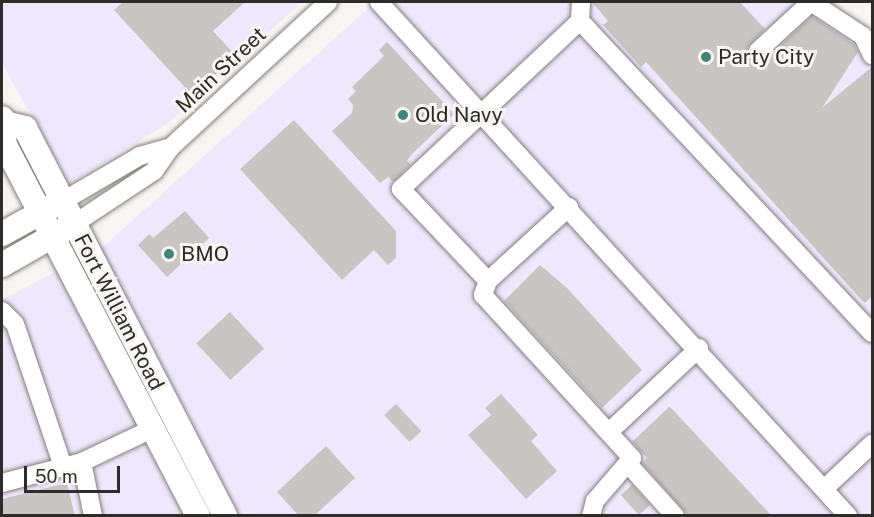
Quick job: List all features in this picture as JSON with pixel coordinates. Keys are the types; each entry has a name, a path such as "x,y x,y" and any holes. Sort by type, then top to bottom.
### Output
{"main road":[{"name":"Fort William Road","path":"198,516 5,145 3,121 24,128 225,516"},
{"path":"2,234 63,201"},
{"path":"2,265 74,224"}],"street":[{"name":"Main Street","path":"74,224 154,171 171,147 328,2"},
{"path":"379,2 699,348 848,516"},
{"path":"758,51 811,2 863,36 873,56"},
{"path":"488,281 401,189 482,113 578,9 873,333"},
{"name":"Main Street","path":"63,201 140,156 171,147"},
{"path":"569,207 488,281 483,296 633,458 595,501 591,516"},
{"path":"2,311 15,324 63,467"},
{"path":"609,432 699,348"},
{"path":"2,483 82,462 152,429"},
{"path":"824,489 873,444"},
{"path":"82,462 93,516"},
{"path":"628,464 675,516"}],"shaded area":[{"path":"2,2 302,2 167,124 69,184 2,63"},
{"path":"375,2 830,2 872,32 872,515 2,516 2,300 104,246"}],"building":[{"path":"123,2 245,2 213,31 236,56 193,96 114,10"},
{"path":"592,2 740,2 765,29 747,48 749,58 755,62 766,59 812,16 854,44 858,52 822,108 873,66 873,295 865,303 646,62 641,67 603,25 608,21"},
{"path":"387,42 454,114 412,154 407,161 411,164 393,182 388,177 380,183 332,131 352,113 353,105 348,99 356,91 352,87 384,56 379,50"},
{"path":"294,120 396,231 396,258 388,265 374,250 342,280 240,169"},
{"path":"185,211 209,238 167,277 138,245 149,234 153,238"},
{"path":"540,265 567,288 642,370 602,408 504,301"},
{"path":"230,312 264,349 230,380 196,343"},
{"path":"501,394 538,435 531,441 557,471 526,499 468,435 491,415 485,408"},
{"path":"396,404 421,431 410,442 384,415"},
{"path":"669,407 772,516 689,516 642,463 647,458 632,442"},
{"path":"326,446 355,478 314,516 299,516 277,492"},
{"path":"67,483 75,516 2,516 2,499"},
{"path":"632,485 650,505 639,515 621,495"}],"place":[{"name":"Party City","path":"706,57"},
{"name":"Old Navy","path":"403,115"},
{"name":"BMO","path":"169,254"}]}
